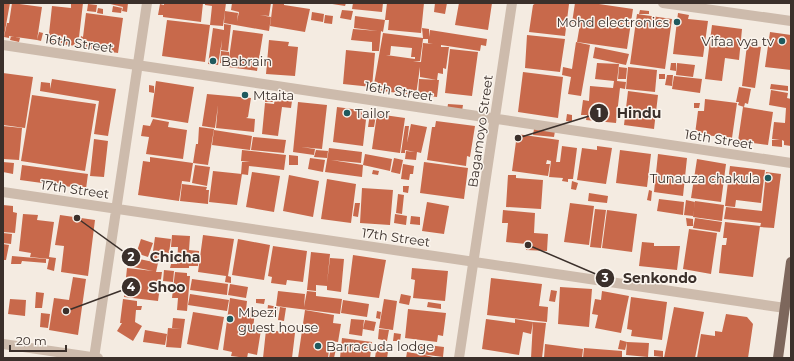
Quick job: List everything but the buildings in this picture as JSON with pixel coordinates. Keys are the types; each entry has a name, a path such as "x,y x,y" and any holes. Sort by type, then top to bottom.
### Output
{"main road":[{"path":"778,358 791,262"}],"street":[{"path":"3,344 95,358 116,208 148,3"},
{"name":"Bagamoyo Street","path":"460,358 512,3"},
{"path":"663,3 791,21"},
{"name":"16th Street","path":"3,45 138,64 791,163"},
{"name":"17th Street","path":"3,192 785,308"}],"place":[{"name":"Mohd electronics","path":"677,22"},
{"name":"Vifaa vya tv","path":"782,41"},
{"name":"Babrain","path":"213,61"},
{"name":"Mtaita","path":"245,95"},
{"name":"Tailor","path":"347,113"},
{"name":"Hindu","path":"518,138"},
{"name":"Tunauza chakula","path":"768,178"},
{"name":"Chicha","path":"77,218"},
{"name":"Senkondo","path":"528,245"},
{"name":"Shoo","path":"66,311"},
{"name":"Mbezi guest house","path":"230,319"},
{"name":"Barracuda lodge","path":"318,346"}]}
